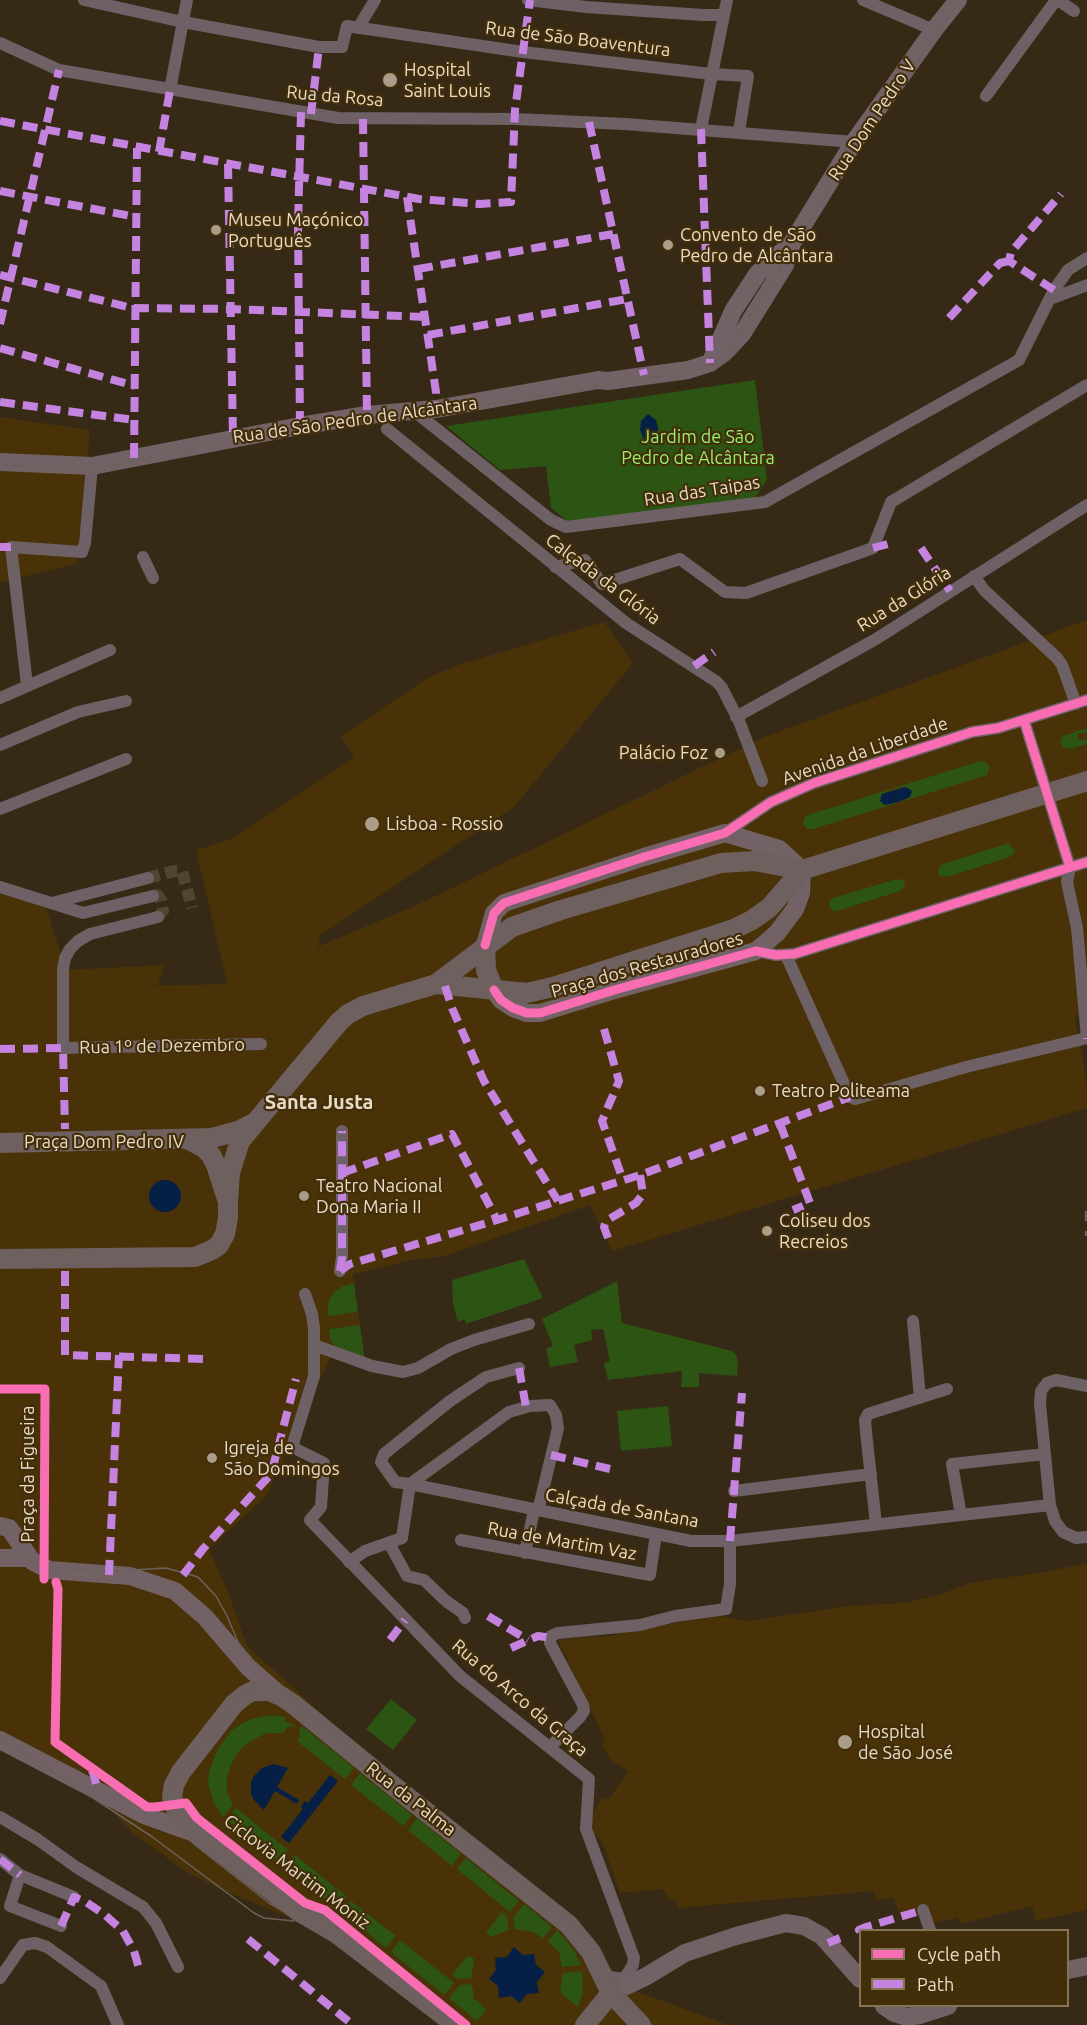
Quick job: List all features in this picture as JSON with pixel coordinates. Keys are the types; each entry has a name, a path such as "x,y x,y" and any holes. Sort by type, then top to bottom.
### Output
{"main road":[{"name":"Rua Dom Pedro V","path":"710,363 733,311 758,273 792,243 854,142 958,0"},
{"name":"Rua de São Pedro de Alcântara","path":"0,462 92,466 322,422 517,396 536,390 587,382 688,370 710,363"},
{"path":"228,1202 230,1173 243,1136 348,1014 436,984 485,945 512,927 712,865 754,861 802,870 1087,781"},
{"path":"494,990 486,970 485,945 494,913 504,903 725,832 779,849 802,870"},
{"path":"756,951 777,933 795,909 801,893 802,870"},
{"name":"Praça dos Restauradores","path":"436,984 527,993 553,987 734,929 769,908 802,870"},
{"name":"Praça dos Restauradores","path":"494,990 501,1000 513,1008 527,1013 540,1013 756,951"},
{"path":"187,1139 222,1137 254,1122"},
{"name":"Praça Dom Pedro IV","path":"0,1143 187,1139 204,1148 211,1155 228,1202 227,1227 219,1245 195,1257 0,1259"},
{"name":"Praça da Figueira","path":"0,1526 9,1528 28,1558 39,1566 56,1572"},
{"name":"Praça da Figueira","path":"0,1558 28,1558"},
{"name":"Rua da Palma","path":"56,1572 130,1576 165,1587 182,1596 198,1610 248,1667 281,1696 569,1925 587,1946 608,1985 641,2025"},
{"path":"281,1696 261,1690 245,1695 234,1704 181,1772 174,1785 173,1805 178,1815 197,1834 298,1911 336,1933 456,2025"},
{"path":"0,1740 144,1815 197,1834"},
{"path":"585,2025 608,1985 645,1977 685,1953 786,1923 804,1926 822,1936 859,1977"},
{"path":"1069,1970 1087,1966"},
{"path":"885,2007 894,2013 907,2017 945,2007"}],"street":[{"path":"84,0 183,22 319,47 342,46 352,27 375,0"},
{"path":"170,90 188,0"},
{"path":"528,0 621,9 723,15"},
{"path":"701,129 727,0"},
{"path":"863,0 934,30"},
{"path":"986,96 1057,0 1074,11"},
{"name":"Rua de São Boaventura","path":"352,27 523,52 711,74 748,76 739,131"},
{"name":"Rua da Rosa","path":"0,43 59,70 338,118 515,119 739,131 854,142"},
{"name":"Rua das Taipas","path":"414,411 551,520 566,527 765,502 1019,360 1054,290 1068,270 1087,258"},
{"path":"1050,299 1087,285"},
{"path":"555,567 585,560 602,584 680,559 725,592 746,593 873,548 891,502 1087,385"},
{"name":"Calçada da Glória","path":"387,429 626,623 717,682 736,717 762,781"},
{"path":"27,685 11,547 82,552 85,543 92,466"},
{"name":"Rua da Glória","path":"736,717 876,639 1087,505"},
{"path":"143,557 153,578"},
{"path":"974,576 984,590 1058,658 1082,702"},
{"path":"0,699 27,685 110,650"},
{"path":"0,745 78,712 126,701"},
{"name":"Avenida da Liberdade","path":"725,832 771,802 814,783 972,732 998,728 1082,702"},
{"path":"786,955 849,1097 861,1099 966,1067 1087,1038 1077,928 1066,882 1070,867 1024,720"},
{"path":"0,809 126,759"},
{"path":"1070,867 1087,862"},
{"name":"Praça dos Restauradores","path":"756,951 776,956 786,955 1070,867"},
{"path":"51,903 148,878"},
{"path":"0,888 85,913 153,896"},
{"name":"Rua 1º de Dezembro","path":"158,917 90,934 70,949 64,958 63,969 63,1048 261,1044"},
{"path":"340,1271 342,1131"},
{"path":"305,1294 312,1314 314,1344 372,1366 403,1372 418,1368 474,1340 529,1324"},
{"path":"913,1321 920,1398"},
{"name":"Rua do Arco da Graça","path":"314,1344 314,1376 292,1447 324,1463 321,1507 310,1520 460,1676 589,1779 586,1829 634,1958 633,1965 626,1976 608,1985"},
{"name":"Calçada de Santana","path":"519,1368 486,1377 450,1401 384,1454 381,1462 394,1482 691,1540 730,1541 1050,1505"},
{"path":"1087,1386 1056,1380 1047,1383 1041,1390 1040,1404 1050,1505 1054,1521 1063,1532 1076,1538 1087,1537"},
{"path":"876,1524 866,1420 868,1414 947,1389"},
{"path":"349,1562 365,1551 402,1538 410,1484 509,1412 526,1407 550,1405 554,1410 558,1428 525,1553"},
{"path":"961,1515 952,1464 1045,1454"},
{"path":"734,1491 871,1474"},
{"name":"Rua de Martim Vaz","path":"461,1540 650,1575 656,1534"},
{"path":"550,1746 584,1711 550,1643 551,1638 558,1633 620,1628 675,1616 726,1609 730,1584 730,1541"},
{"path":"389,1543 407,1576 424,1580 463,1613 465,1618"},
{"path":"0,1817 38,1839 76,1867 143,1907 156,1923 178,1967"},
{"path":"0,1859 20,1875 74,1897"},
{"path":"20,1875 5,1904 61,1926"},
{"path":"923,1910 930,1929"},
{"path":"0,1978 23,1945 34,1943 47,1947 102,1986 118,2025"}],"shaded area":[{"path":"0,417 90,430 77,564 0,582"},
{"path":"1087,620 1087,1014 1075,1018 1087,1084 1087,1108 612,1251 590,1205 444,1256 412,1260 353,1274 354,1283 335,1291 329,1300 327,1315 358,1312 360,1325 329,1329 335,1347 267,1495 209,1549 228,1592 247,1646 622,1986 728,2025 444,2025 341,1938 222,1890 185,1871 133,1833 99,1797 0,1735 0,882 43,897 66,970 164,965 158,985 149,986 224,984 227,983 196,850 231,839 354,757 341,736 429,677 461,664 604,622 633,663 514,807 319,936 320,944 315,948 419,904 764,737"},
{"name":"Hospital de São José","path":"1087,1563 1087,1910 1036,1921 1032,1906 960,1924 958,1917 931,1924 926,1906 900,1915 893,1897 876,1901 874,1891 677,1908 677,1901 669,1899 662,1889 620,1893 602,1841 593,1832 592,1823 598,1804 603,1798 609,1799 629,1771 612,1761 601,1744 605,1740 558,1640 613,1635 714,1615 748,1621 849,1606 904,1603 939,1595 970,1583"}],"green space":[{"name":"Jardim de São Pedro de Alcântara","path":"755,380 767,480 755,498 567,521 551,508 546,466 500,470 446,426"},
{"path":"1087,728 1087,733 1077,733 1078,739 1087,740 1087,744 1070,749 1062,747 1060,741 1063,736"},
{"path":"980,761 986,762 989,766 988,774 984,776 813,829 807,829 803,824 808,815","holes":["907,788 909,797 903,801 888,804 881,797 882,794 894,789"]},
{"path":"1009,844 1015,852 1010,857 947,877 940,876 938,873 938,869 943,864"},
{"path":"897,879 905,883 900,891 837,911 829,907 830,900 833,898"},
{"path":"524,1259 543,1298 466,1324 464,1319 458,1322 453,1304 452,1280"},
{"path":"617,1281 622,1323 732,1351 738,1362 737,1376 699,1373 699,1387 681,1387 682,1371 608,1380 604,1363 610,1361 603,1329 591,1330 592,1340 574,1345 578,1362 550,1367 546,1348 553,1346 542,1319"},
{"path":"354,1283 358,1312 327,1316 329,1300 335,1291"},
{"path":"360,1325 365,1361 335,1347 330,1340 329,1329"},
{"path":"668,1406 672,1446 621,1451 617,1411"},
{"path":"391,1699 417,1720 393,1750 366,1729"},
{"path":"270,1715 286,1717 285,1721 296,1726 288,1727 283,1733 268,1733 260,1736 238,1752 227,1777 227,1792 233,1805 223,1817 214,1804 208,1784 209,1772 217,1750 231,1731 241,1724"},
{"path":"302,1726 354,1768 345,1779 297,1741"},
{"path":"360,1773 412,1815 403,1826 351,1785"},
{"path":"236,1808 288,1850 279,1862 227,1820"},
{"path":"417,1818 461,1854 452,1866 408,1830"},
{"path":"295,1855 347,1897 337,1909 285,1867"},
{"path":"466,1858 519,1901 510,1912 457,1869"},
{"path":"351,1901 396,1936 386,1948 342,1912"},
{"path":"524,1904 552,1927 543,1938 533,1932 515,1929 513,1918"},
{"path":"502,1912 507,1916 509,1930 491,1937 486,1933"},
{"path":"557,1930 573,1949 581,1965 562,1967 559,1952 548,1941"},
{"path":"400,1940 454,1983 444,1995 391,1952"},
{"path":"468,1955 474,1959 471,1978 457,1979 452,1975"},
{"path":"582,1971 583,1993 578,2007 560,1992 563,1973"},
{"path":"471,1984 473,1999 486,2010 477,2021 449,1998 460,1985"}],"water":[{"path":"648,414 656,420 658,428 657,436 650,442 643,438 640,430 641,421"},
{"path":"906,787 912,791 910,797 885,805 880,801 882,794"},
{"path":"165,1180 176,1185 181,1196 176,1207 165,1212 154,1207 149,1196 154,1185"},
{"path":"274,1764 288,1768 277,1787 299,1800 297,1804 275,1791 264,1810 251,1795 251,1782 262,1768"},
{"path":"330,1775 338,1781 289,1843 281,1837 303,1809 301,1808 304,1801 308,1803"},
{"path":"514,1947 523,1955 534,1954 536,1965 545,1972 537,1982 539,1993 527,1994 520,2003 511,1996 499,1998 498,1986 489,1979 496,1970 495,1958 507,1957"}],"tunnel":[{"path":"148,878 182,871 192,908"},
{"path":"153,896 157,895 161,900 163,911 158,917"}],"tram line":[{"path":"0,465 92,469 296,428 361,419 429,414 692,371 712,364 728,352 855,148 961,0"},
{"path":"0,1556 15,1556 56,1568 117,1571 166,1568 198,1577 216,1596 238,1642 248,1657 277,1685"},
{"path":"446,2025 369,1965 310,1926 269,1903 195,1845 175,1825 170,1816 168,1797 174,1777 243,1692 261,1684 284,1690 379,1773 576,1924 591,1938 630,2004 651,2025"},
{"path":"0,1737 151,1836 254,1913 264,1918 294,1921"}],"railway":[{"path":"389,427 624,619 718,681 724,687 740,720 764,780"},
{"path":"1087,1211 1087,1236"}],"marked path":[{"path":"0,121 419,199 480,204 511,202 515,110 530,0"},
{"path":"311,114 319,47"},
{"path":"0,324 59,70"},
{"path":"159,152 170,90"},
{"path":"300,426 298,226 301,112"},
{"path":"363,119 367,415"},
{"path":"589,122 644,375"},
{"path":"701,129 710,363"},
{"path":"134,458 137,148"},
{"path":"228,164 233,438"},
{"path":"0,191 136,217"},
{"path":"1054,290 1009,261 1011,252 1061,194"},
{"path":"407,197 436,392 436,409"},
{"path":"418,269 613,234"},
{"path":"949,318 1000,263 1009,261"},
{"path":"0,275 132,308 231,309 425,317"},
{"path":"428,335 627,299"},
{"path":"0,348 135,386"},
{"path":"0,402 134,420"},
{"path":"873,548 892,543"},
{"path":"0,547 11,547"},
{"path":"921,548 950,591"},
{"path":"694,666 714,652"},
{"path":"445,986 452,1008 484,1081 558,1201"},
{"path":"604,1029 619,1081 602,1121 623,1180"},
{"path":"0,1049 63,1048 65,1129"},
{"path":"340,1271 350,1264 640,1175 850,1097"},
{"path":"780,1124 810,1203 793,1210"},
{"path":"340,1271 342,1131"},
{"path":"342,1173 452,1134 497,1220"},
{"path":"608,1238 604,1227 606,1221 636,1203 643,1194 640,1175"},
{"path":"65,1271 65,1355 205,1359"},
{"path":"109,1575 119,1355"},
{"path":"519,1368 526,1407"},
{"path":"183,1575 203,1549 271,1474 296,1379"},
{"path":"730,1541 742,1393"},
{"path":"551,1455 610,1469"},
{"path":"488,1616 528,1640"},
{"path":"390,1640 405,1620"},
{"path":"511,1648 538,1636 551,1638"},
{"path":"91,1770 98,1791"},
{"path":"0,1859 20,1875"},
{"path":"61,1926 74,1897 86,1902 123,1931 134,1951 140,1972"},
{"path":"861,1929 923,1910"},
{"path":"828,1943 840,1938"},
{"path":"248,1939 353,2025"}],"cycle path":[{"path":"485,945 494,913 504,903 725,833 771,802 814,783 972,732 998,728 1087,700"},
{"path":"1024,720 1070,867"},
{"path":"494,990 501,1000 513,1008 527,1013 540,1013 756,951 776,955 794,954 1087,862"},
{"path":"0,1389 45,1389 44,1579"},
{"name":"Ciclovia Martim Moniz","path":"56,1582 58,1589 55,1742 147,1807 186,1803 197,1818 305,1903 325,1910 466,2025"}],"place":[{"name":"Hospital Saint Louis","path":"390,80"},
{"name":"Museu Maçónico Português","path":"216,230"},
{"name":"Convento de São Pedro de Alcântara","path":"668,245"},
{"name":"Palácio Foz","path":"720,753"},
{"name":"Lisboa - Rossio","path":"372,824"},
{"name":"Teatro Politeama","path":"760,1091"},
{"name":"Teatro Nacional Dona Maria II","path":"304,1196"},
{"name":"Coliseu dos Recreios","path":"767,1231"},
{"name":"Igreja de São Domingos","path":"212,1458"},
{"name":"Hospital de São José","path":"845,1742"}],"district":[{"name":"Santa Justa","path":"319,1102"}]}
